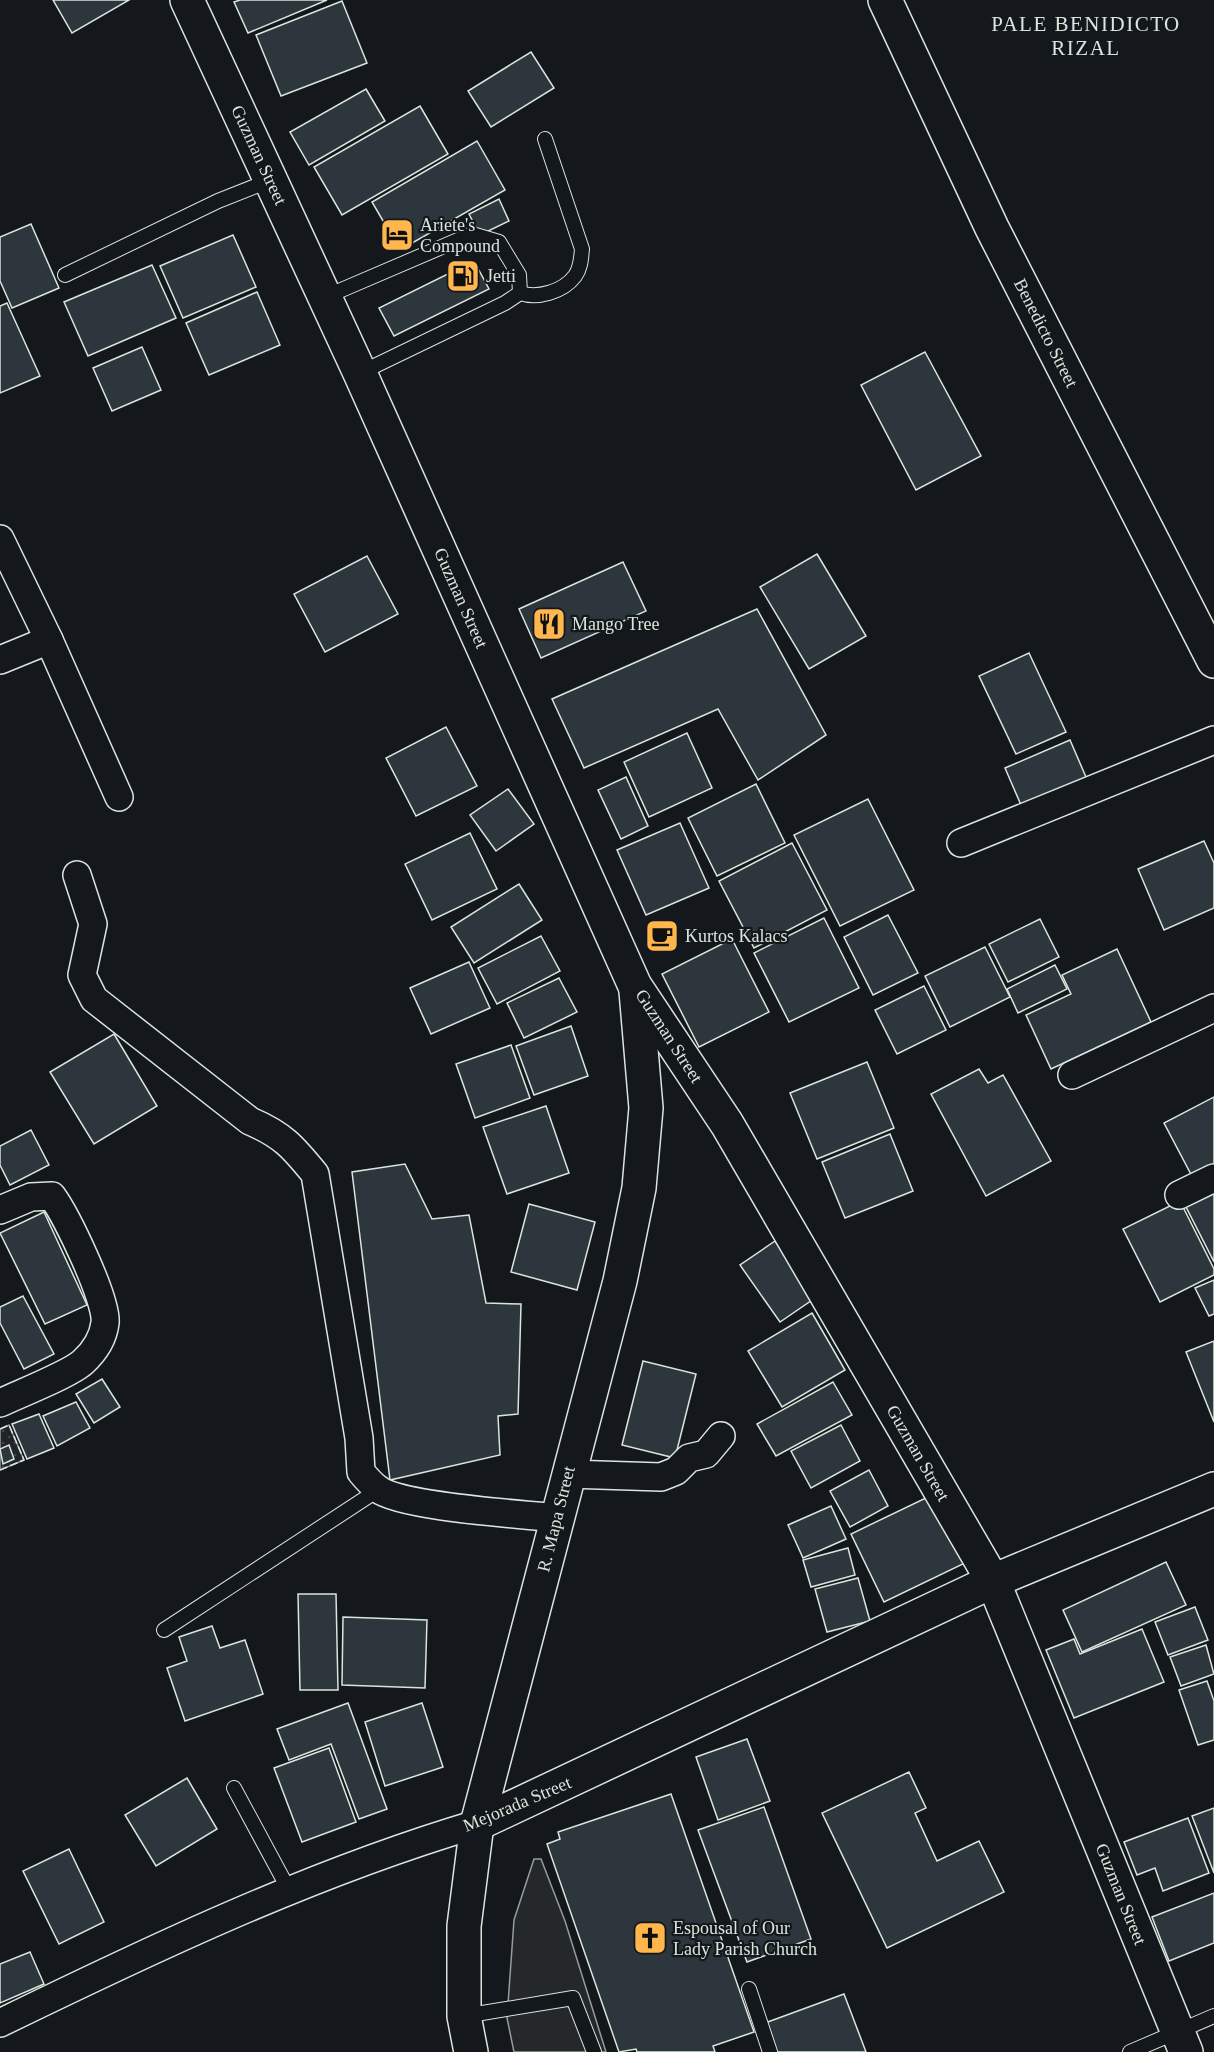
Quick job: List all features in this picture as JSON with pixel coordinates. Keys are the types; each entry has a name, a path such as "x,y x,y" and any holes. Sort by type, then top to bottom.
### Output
{"main road":[{"name":"Guzman Street","path":"188,0 360,373 635,986 727,1124 993,1581 1182,2043"},
{"name":"Benedicto Street","path":"885,0 992,228 1214,661"},
{"name":"R. Mapa Street","path":"471,2052 464,2016 464,1926 477,1824 620,1281 639,1188 646,1108 635,986"},
{"name":"Mejorada Street","path":"477,1824 993,1581 1214,1490"}],"street":[{"path":"0,539 49,640 119,797"},
{"path":"0,660 49,640"},
{"path":"962,843 1214,740"},
{"path":"77,875 93,924 82,975 94,999 250,1121 276,1133 296,1151 315,1174 359,1438 361,1472 378,1490 438,1505 557,1518"},
{"path":"1072,1075 1214,1008"},
{"path":"1179,1195 1214,1178"},
{"path":"0,1210 31,1197 52,1196 65,1213 92,1276 106,1320 100,1344 81,1364 0,1403"},
{"path":"568,1474 661,1477 675,1471 689,1458 706,1454 721,1436"},
{"name":"Mejorada Street","path":"0,2023 289,1890 411,1844 477,1824"}],"lane":[{"path":"519,293 531,297 550,293 574,278 580,266 582,249 545,139"},
{"path":"65,275 218,201 271,180"},
{"path":"325,297 472,234 499,242 519,275 519,293"},
{"path":"360,373 505,303 519,293"},
{"path":"164,1630 378,1490"},
{"path":"234,1788 289,1890"},
{"path":"749,1989 770,2052"},
{"path":"464,2016 573,1998 594,2052"},
{"path":"1130,2052 1182,2043 1214,2016"}],"shaded area":[{"path":"9,1425 24,1460 0,1470 0,1429"},
{"path":"534,1859 541,1859 565,1921 606,2052 514,2052 507,2018 514,1920"}],"building":[{"path":"53,0 129,0 72,33"},
{"path":"240,0 327,0 248,33 234,2"},
{"path":"342,1 367,63 281,96 256,35"},
{"path":"531,52 554,88 491,127 468,91"},
{"path":"366,89 385,121 309,165 290,132"},
{"path":"420,106 448,154 342,215 314,167"},
{"path":"477,141 505,190 400,250 372,202"},
{"path":"499,199 509,221 480,235 469,214"},
{"path":"31,224 59,288 12,308 0,281 0,237"},
{"path":"233,235 256,287 183,318 160,266"},
{"path":"474,261 489,289 394,336 379,308"},
{"path":"152,265 176,318 88,356 64,302"},
{"path":"257,292 280,345 209,375 186,323"},
{"path":"7,303 40,376 0,393 0,306"},
{"path":"142,347 161,390 112,411 93,368"},
{"path":"925,352 981,456 916,490 861,385"},
{"path":"817,554 866,636 809,669 760,587"},
{"path":"367,556 398,614 325,652 294,594"},
{"path":"623,562 646,611 541,658 519,609"},
{"path":"757,609 826,735 758,780 718,709 584,768 552,699"},
{"path":"1029,653 1066,732 1016,754 979,676"},
{"path":"446,727 477,786 416,816 386,758"},
{"path":"687,733 712,788 649,817 624,762"},
{"path":"1070,740 1089,784 1024,812 1005,768"},
{"path":"626,777 648,826 621,839 598,790"},
{"path":"756,784 785,843 717,876 688,818"},
{"path":"508,789 534,824 496,851 470,815"},
{"path":"868,799 914,890 840,926 794,835"},
{"path":"680,823 709,888 646,915 617,850"},
{"path":"470,833 497,889 432,920 405,864"},
{"path":"1204,841 1214,863 1214,908 1164,930 1138,869"},
{"path":"792,843 827,910 754,948 719,881"},
{"path":"519,884 542,920 474,963 451,927"},
{"path":"888,915 918,973 873,995 844,937"},
{"path":"824,918 859,988 789,1022 754,953"},
{"path":"1040,919 1059,957 1008,982 989,944"},
{"path":"541,936 560,971 497,1004 478,968"},
{"path":"732,939 769,1012 699,1047 662,974"},
{"path":"985,947 1010,997 950,1027 925,976"},
{"path":"1117,949 1151,1022 1051,1069 1026,1015 1071,994 1062,975"},
{"path":"469,962 490,1008 431,1034 410,988"},
{"path":"1055,965 1067,989 1018,1013 1007,989"},
{"path":"559,978 577,1012 524,1038 507,1003"},
{"path":"924,986 946,1030 897,1054 875,1010"},
{"path":"571,1026 588,1076 534,1095 516,1046"},
{"path":"114,1034 157,1106 94,1144 50,1072"},
{"path":"511,1045 530,1098 475,1118 456,1064"},
{"path":"867,1062 894,1128 817,1159 790,1093"},
{"path":"979,1069 988,1083 1003,1075 1051,1161 986,1196 931,1094"},
{"path":"1214,1097 1214,1169 1194,1180 1164,1123"},
{"path":"546,1106 569,1173 507,1194 483,1127"},
{"path":"31,1130 49,1165 10,1185 0,1165 0,1146"},
{"path":"890,1134 913,1191 845,1218 822,1162"},
{"path":"405,1164 432,1219 469,1215 486,1303 521,1304 518,1414 498,1416 500,1455 390,1480 352,1172"},
{"path":"1214,1186 1214,1262 1183,1201"},
{"path":"1180,1201 1214,1269 1214,1275 1160,1302 1123,1229"},
{"path":"529,1204 595,1222 577,1290 511,1272"},
{"path":"44,1212 87,1305 45,1324 0,1233"},
{"path":"775,1241 815,1298 780,1322 740,1265"},
{"path":"1214,1280 1214,1314 1209,1316 1195,1288"},
{"path":"23,1296 54,1354 24,1369 0,1323 0,1307"},
{"path":"812,1313 845,1370 782,1407 748,1351"},
{"path":"1214,1341 1214,1422 1186,1352"},
{"path":"643,1361 696,1374 675,1458 622,1445"},
{"path":"102,1379 120,1407 94,1423 76,1394"},
{"path":"833,1382 852,1415 776,1456 757,1424"},
{"path":"76,1402 90,1428 57,1446 43,1416"},
{"path":"39,1414 54,1448 27,1459 12,1424"},
{"path":"841,1425 860,1461 811,1488 791,1451"},
{"path":"9,1445 14,1459 3,1464 0,1449"},
{"path":"869,1470 888,1506 850,1527 830,1491"},
{"path":"932,1495 965,1563 884,1602 851,1534"},
{"path":"831,1506 846,1539 803,1558 788,1525"},
{"path":"848,1548 855,1575 811,1587 803,1560"},
{"path":"1166,1562 1186,1605 1082,1652 1063,1610"},
{"path":"858,1578 870,1621 827,1632 815,1589"},
{"path":"298,1594 336,1594 338,1690 300,1690"},
{"path":"1195,1607 1208,1640 1168,1655 1155,1622"},
{"path":"343,1617 427,1620 425,1688 342,1685"},
{"path":"212,1626 220,1648 245,1640 263,1694 185,1721 167,1668 187,1661 179,1637"},
{"path":"1142,1629 1164,1682 1074,1718 1046,1650 1074,1639 1080,1654"},
{"path":"1206,1645 1214,1674 1181,1686 1170,1657"},
{"path":"1207,1681 1214,1701 1214,1740 1198,1745 1179,1690"},
{"path":"348,1703 387,1809 359,1819 331,1744 289,1760 277,1729"},
{"path":"422,1703 443,1767 385,1786 365,1722"},
{"path":"747,1739 770,1801 718,1820 696,1757"},
{"path":"329,1748 356,1822 302,1842 274,1768"},
{"path":"909,1772 926,1808 915,1813 937,1861 979,1841 1004,1892 887,1948 822,1813"},
{"path":"187,1778 217,1829 156,1866 125,1815"},
{"name":"Espousal of Our Lady Parish Church","path":"671,1794 754,2032 713,2046 715,2052 637,2052 636,2049 619,2052 547,1844 560,1839 558,1832"},
{"path":"764,1807 811,1939 747,1962 698,1830"},
{"path":"1214,1808 1214,1873 1192,1816"},
{"path":"1188,1818 1209,1873 1163,1891 1155,1868 1137,1875 1124,1842"},
{"path":"69,1849 104,1922 59,1944 23,1871"},
{"path":"1214,1893 1214,1943 1169,1961 1152,1917"},
{"path":"30,1952 44,1984 0,2003 0,1964"},
{"path":"844,1994 866,2052 776,2052 765,2023"}],"fence":[{"path":"0,1429 9,1425 24,1460 0,1470"}],"place":[{"name":"Ariete's Compound","path":"397,235"},
{"name":"Jetti","path":"463,276"},
{"name":"Mango Tree","path":"549,624"},
{"name":"Kurtos Kalacs","path":"662,936"},
{"name":"Espousal of Our Lady Parish Church","path":"650,1938"}],"district":[{"name":"PALE BENIDICTO RIZAL","path":"1086,36"}]}
